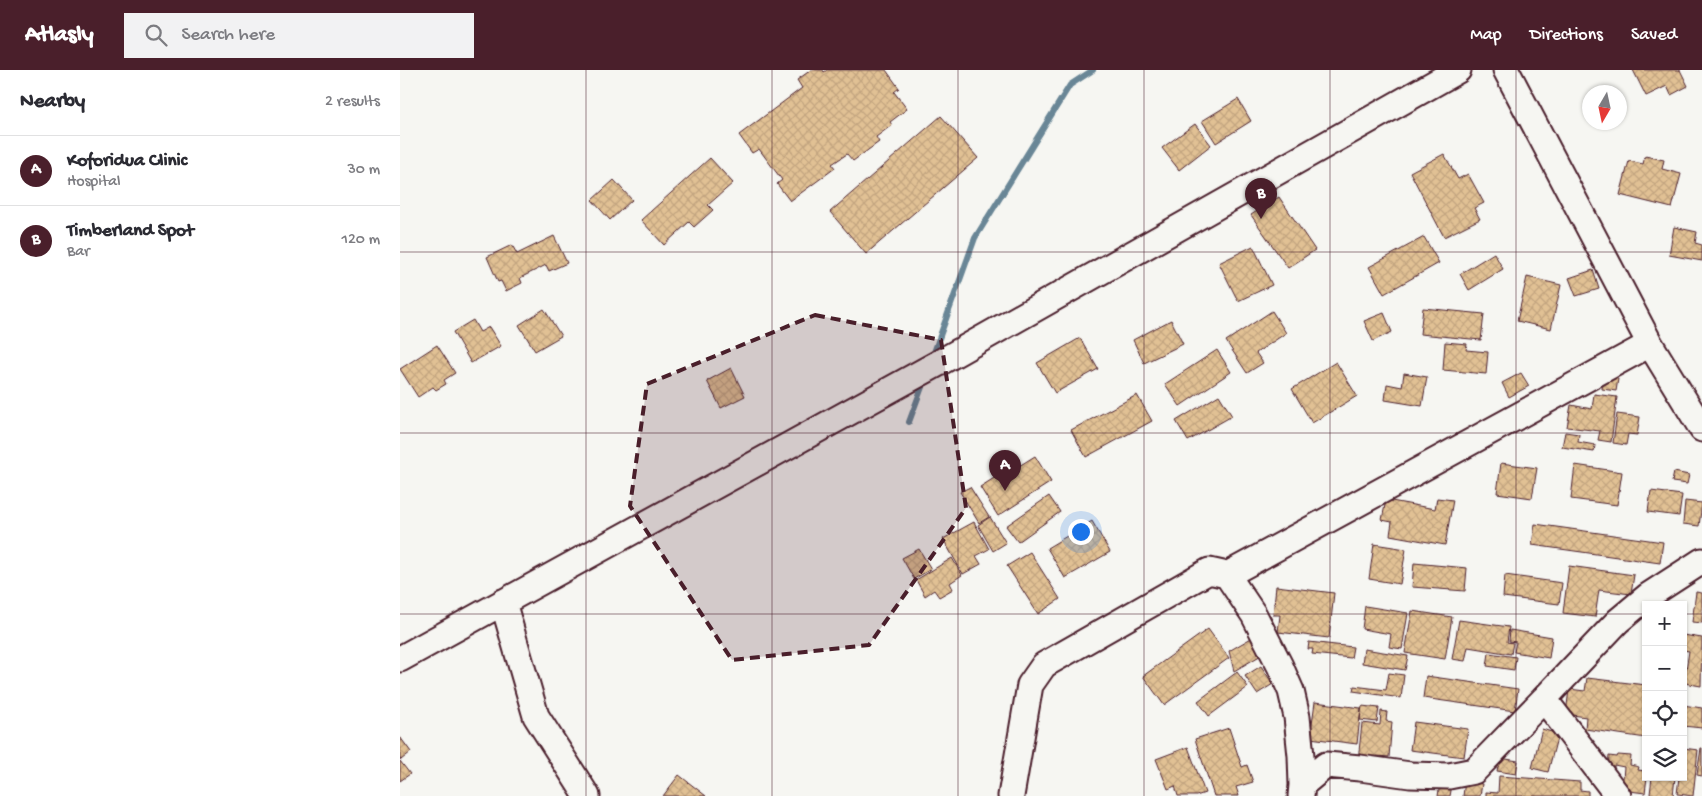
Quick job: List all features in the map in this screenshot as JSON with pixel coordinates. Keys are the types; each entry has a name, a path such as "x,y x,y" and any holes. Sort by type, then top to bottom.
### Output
{"street":[{"path":"400,659 937,364 1458,70"},
{"path":"1506,70 1650,344 1702,429"},
{"path":"1011,796 1030,685 1044,665 1209,571 1227,575 1650,344"},
{"path":"1301,791 1326,765 1410,775 1449,776 1474,771 1618,621 1648,596 1702,561"},
{"path":"1227,575 1254,615 1292,692 1297,717 1301,791"},
{"path":"503,602 536,716 587,796"},
{"path":"1544,699 1618,796"}],"highlighted area":[{"path":"815,315 941,340 966,508 869,645 732,660 630,506 647,384"}],"building":[{"path":"811,70 823,70 824,72 827,70 886,70 899,88 894,92 907,109 890,122 892,125 876,137 879,142 853,161 847,154 832,164 835,168 790,201 777,184 782,180 759,149 752,153 739,135 802,88 797,80"},
{"path":"1633,70 1680,70 1688,86 1671,95 1667,86 1646,96"},
{"path":"1238,99 1251,121 1216,143 1202,121"},
{"path":"941,116 978,158 866,254 830,212"},
{"path":"1195,124 1211,145 1179,170 1162,148"},
{"path":"1444,154 1458,179 1468,174 1484,203 1474,208 1480,219 1444,237 1410,172"},
{"path":"1645,156 1664,160 1662,169 1681,174 1672,208 1620,195 1629,161 1643,164"},
{"path":"710,158 733,183 708,205 713,210 694,227 689,222 664,245 641,220"},
{"path":"614,180 632,200 610,220 592,200"},
{"path":"1279,197 1315,250 1288,268 1251,215"},
{"path":"1674,227 1697,232 1695,243 1702,245 1702,261 1669,255"},
{"path":"554,236 567,263 549,271 546,265 520,278 522,283 506,291 501,281 498,282 487,257 512,245 517,254"},
{"path":"1424,237 1439,263 1384,294 1369,267"},
{"path":"1253,246 1272,285 1238,301 1219,263"},
{"path":"1494,253 1503,269 1469,290 1460,274"},
{"path":"1593,270 1599,289 1576,296 1569,278"},
{"path":"1527,277 1561,285 1551,329 1517,321"},
{"path":"1423,308 1484,314 1481,340 1420,334"},
{"path":"544,309 561,336 535,351 519,325"},
{"path":"1272,311 1286,333 1256,353 1263,363 1247,373 1226,341"},
{"path":"1384,313 1392,332 1373,341 1364,321"},
{"path":"473,320 480,332 489,327 501,346 471,363 453,332"},
{"path":"1171,320 1183,344 1144,363 1133,340"},
{"path":"1080,338 1098,369 1055,393 1037,363"},
{"path":"1445,342 1467,344 1466,350 1488,352 1486,374 1443,370"},
{"path":"437,345 455,373 444,380 446,384 436,390 433,387 418,397 400,369"},
{"path":"1217,350 1231,372 1180,406 1165,384"},
{"path":"1336,362 1357,396 1312,423 1292,389"},
{"path":"731,368 745,396 721,408 707,381"},
{"path":"1404,373 1427,377 1422,406 1385,400 1387,384 1402,387"},
{"path":"1521,373 1529,386 1509,397 1502,383"},
{"path":"1603,377 1618,379 1616,391 1602,389"},
{"path":"1594,394 1617,397 1611,442 1598,440 1600,431 1567,427 1571,405 1592,409"},
{"path":"1137,395 1152,421 1086,457 1071,430"},
{"path":"1219,395 1232,416 1188,441 1176,421"},
{"path":"1617,414 1640,417 1637,435 1628,434 1626,445 1613,443"},
{"path":"1565,432 1579,434 1578,442 1595,445 1594,452 1562,447"},
{"path":"1035,456 1051,482 998,516 980,487 1010,468 1011,471"},
{"path":"1501,463 1537,468 1532,498 1497,493"},
{"path":"1575,465 1622,472 1617,505 1571,499"},
{"path":"1674,472 1689,475 1687,484 1672,482"},
{"path":"970,487 989,517 979,523 960,492"},
{"path":"1651,491 1682,495 1679,516 1648,512"},
{"path":"1049,496 1060,512 1018,542 1006,526"},
{"path":"1437,498 1453,500 1445,545 1390,535 1392,522 1382,520 1386,500 1435,509"},
{"path":"1685,501 1702,503 1699,526 1683,524"},
{"path":"990,517 1006,543 993,551 978,525"},
{"path":"1092,521 1110,552 1065,578 1047,548"},
{"path":"974,522 989,549 976,556 981,564 963,574 943,539"},
{"path":"1535,524 1663,542 1660,563 1532,545"},
{"path":"1374,544 1406,549 1400,584 1369,579"},
{"path":"919,549 931,569 914,579 902,558"},
{"path":"1030,552 1060,599 1038,614 1007,566"},
{"path":"952,558 962,575 950,583 953,589 939,597 934,590 925,596 916,580"},
{"path":"1414,563 1467,568 1465,591 1412,587"},
{"path":"1569,566 1634,575 1631,594 1599,590 1595,617 1563,613"},
{"path":"1505,575 1562,583 1559,604 1503,597"},
{"path":"1276,586 1334,593 1329,638 1278,632 1280,615 1273,615"},
{"path":"1696,592 1702,593 1702,623 1692,622"},
{"path":"1365,606 1408,613 1402,649 1389,647 1391,634 1362,629"},
{"path":"1412,611 1452,617 1445,659 1405,653"},
{"path":"1459,620 1509,627 1507,642 1513,643 1511,654 1468,647 1465,661 1452,659"},
{"path":"1208,629 1229,658 1164,705 1143,676"},
{"path":"1510,630 1552,637 1549,658 1514,652 1516,642 1509,641"},
{"path":"1687,636 1702,638 1701,686 1687,684 1689,651 1687,651"},
{"path":"1253,637 1263,654 1234,671 1229,651"},
{"path":"1309,642 1353,647 1351,658 1312,654 1313,649 1308,649"},
{"path":"1364,649 1408,656 1405,670 1362,663"},
{"path":"1489,653 1516,657 1514,670 1487,666"},
{"path":"1261,666 1273,684 1257,694 1245,676"},
{"path":"1237,672 1248,687 1209,716 1198,701"},
{"path":"1389,673 1404,675 1401,698 1353,691 1354,686 1386,690"},
{"path":"1426,676 1518,689 1515,711 1423,698"},
{"path":"1587,678 1642,685 1642,737 1585,729 1586,717 1566,714 1569,689 1585,691"},
{"path":"1315,702 1361,708 1357,744 1310,738"},
{"path":"1362,706 1379,708 1377,722 1360,720"},
{"path":"1687,706 1702,708 1702,728 1687,726"},
{"path":"1381,711 1387,712 1386,721 1392,722 1389,757 1377,756 1377,763 1358,761 1362,723 1380,725"},
{"path":"1414,722 1468,729 1464,757 1410,750"},
{"path":"1229,728 1242,767 1247,765 1253,782 1236,787 1239,796 1214,796 1195,739"},
{"path":"1542,729 1558,734 1548,772 1532,768"},
{"path":"400,737 411,752 401,760 400,759"},
{"path":"1188,747 1205,793 1196,796 1178,796 1175,786 1168,789 1156,759"},
{"path":"1702,748 1702,776 1697,775"},
{"path":"1687,749 1698,750 1693,796 1677,794 1679,781 1687,781"},
{"path":"1618,755 1631,756 1630,765 1639,767 1638,770 1642,770 1642,781 1646,781 1645,793 1622,790 1624,767 1614,765 1614,768 1608,767 1609,756 1617,757"},
{"path":"1500,758 1518,761 1516,774 1497,771"},
{"path":"400,761 410,774 400,781"},
{"path":"679,775 706,796 663,796"},
{"path":"1499,776 1580,782 1580,790 1588,791 1588,796 1486,796 1486,792 1498,793"},
{"path":"1465,781 1482,784 1480,796 1463,796"},
{"path":"1652,781 1675,781 1673,796 1650,794"},
{"path":"1440,784 1452,785 1450,796 1438,796"}],"waterway":[{"path":"932,358 975,238 1070,85 1093,70"},
{"path":"909,422 925,379"}],"place":[{"name":"Timberland Spot","path":"1261,219"},
{"name":"Koforidua Clinic","path":"1005,491"}]}
